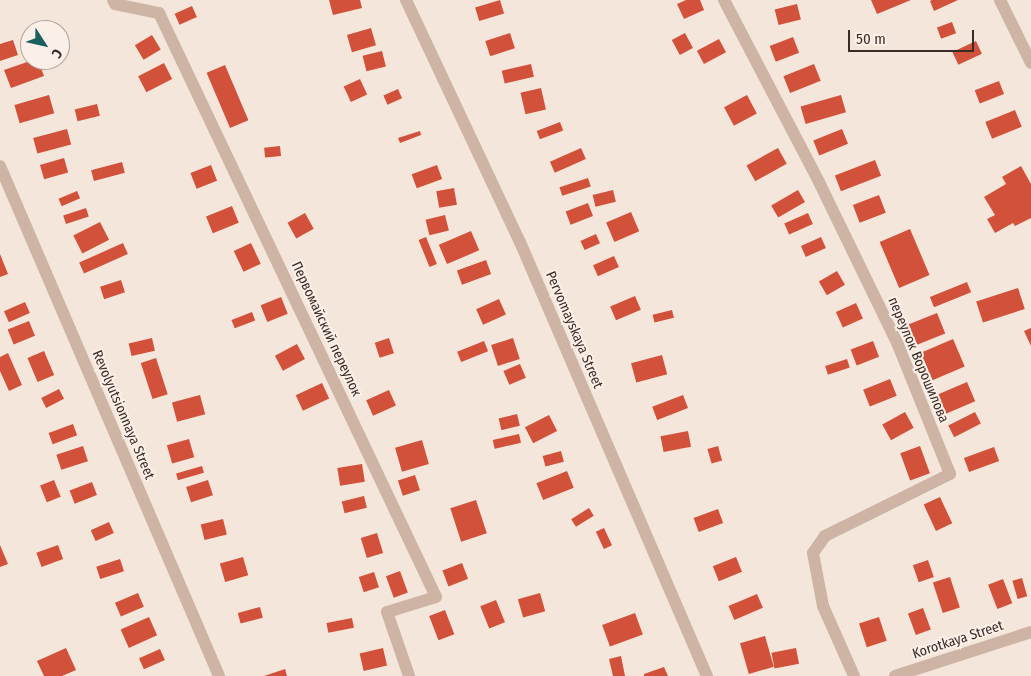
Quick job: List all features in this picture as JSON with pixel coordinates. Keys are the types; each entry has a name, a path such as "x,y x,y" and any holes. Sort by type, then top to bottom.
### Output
{"street":[{"name":"Первомайский переулок","path":"113,0 115,4 159,13 436,597 387,612 409,676"},
{"name":"Pervomayskaya Street","path":"406,0 520,242 707,676"},
{"name":"переулок Ворошилова","path":"724,0 819,182 898,346 950,474 825,536 813,553 823,606 854,676"},
{"path":"1000,0 1031,62"},
{"name":"Revolyutsionnaya Street","path":"0,166 220,676"},
{"name":"Korotkaya Street","path":"895,676 1031,632"}],"building":[{"path":"329,0 360,0 362,8 333,15"},
{"path":"500,0 504,13 479,21 475,8"},
{"path":"686,0 700,0 704,10 684,19 677,4"},
{"path":"871,0 911,0 877,14"},
{"path":"958,0 934,11 930,1"},
{"path":"797,4 801,20 779,25 775,10"},
{"path":"192,6 197,17 180,25 175,14"},
{"path":"952,22 956,33 941,39 937,27"},
{"path":"371,28 376,45 352,52 347,35"},
{"path":"510,33 515,48 490,56 485,41"},
{"path":"685,33 693,48 680,55 672,40"},
{"path":"152,35 161,50 144,60 135,45"},
{"path":"793,37 799,53 776,62 770,46"},
{"path":"719,39 726,52 704,64 697,51"},
{"path":"13,40 18,55 0,61 0,44"},
{"path":"976,41 982,54 958,65 952,52"},
{"path":"382,51 386,67 366,71 363,56"},
{"path":"164,63 172,79 146,92 138,76"},
{"path":"20,64 20,70 42,70 44,76 11,88 4,70"},
{"path":"531,64 534,77 505,83 502,71"},
{"path":"814,64 821,81 790,93 783,76"},
{"path":"225,65 248,120 230,128 207,73"},
{"path":"360,79 367,94 351,102 344,87"},
{"path":"999,81 1004,94 980,103 975,90"},
{"path":"541,88 546,109 525,114 521,93"},
{"path":"398,89 402,98 387,105 383,96"},
{"path":"49,95 54,113 20,123 14,105"},
{"path":"747,95 757,114 734,126 724,107"},
{"path":"841,95 846,112 806,124 801,107"},
{"path":"97,104 100,116 78,121 75,110"},
{"path":"1015,110 1022,127 992,139 985,122"},
{"path":"560,122 563,130 540,139 537,131"},
{"path":"67,129 71,144 37,154 33,138"},
{"path":"842,129 848,144 819,155 813,141"},
{"path":"420,131 421,135 400,143 398,138"},
{"path":"280,146 281,156 265,158 264,148"},
{"path":"581,148 586,159 555,173 550,162"},
{"path":"778,148 787,164 755,181 747,165"},
{"path":"64,158 68,172 44,179 40,165"},
{"path":"875,160 881,176 841,191 835,175"},
{"path":"122,162 125,173 94,181 91,170"},
{"path":"211,165 217,181 197,189 190,173"},
{"path":"437,165 442,179 417,188 412,174"},
{"path":"1021,166 1031,184 1031,218 1015,226 1013,223 995,233 987,219 995,215 984,197 1006,184 1002,177"},
{"path":"588,178 591,187 562,196 559,187"},
{"path":"454,188 457,205 439,208 436,191"},
{"path":"613,190 616,202 596,207 593,195"},
{"path":"798,190 805,202 778,218 771,206"},
{"path":"77,191 80,198 62,206 59,199"},
{"path":"879,195 886,213 860,223 853,205"},
{"path":"588,203 593,216 571,225 566,212"},
{"path":"232,206 239,223 213,233 206,216"},
{"path":"86,208 89,217 66,224 63,215"},
{"path":"631,212 639,231 614,242 606,223"},
{"path":"305,213 314,229 296,238 288,223"},
{"path":"808,213 813,224 789,235 784,224"},
{"path":"445,215 449,231 429,235 426,220"},
{"path":"100,222 109,240 82,253 73,236"},
{"path":"910,229 930,275 899,288 880,242"},
{"path":"471,231 479,250 447,264 439,245"},
{"path":"596,234 600,243 585,250 580,241"},
{"path":"426,237 437,264 429,267 419,240"},
{"path":"821,237 826,248 806,257 801,246"},
{"path":"123,243 128,254 84,273 79,263"},
{"path":"251,243 261,264 244,272 234,251"},
{"path":"0,254 8,274 0,277"},
{"path":"614,256 619,267 598,276 593,265"},
{"path":"486,260 491,274 462,285 457,271"},
{"path":"837,271 845,285 827,295 819,282"},
{"path":"121,280 125,292 104,299 100,287"},
{"path":"967,282 971,292 934,307 930,297"},
{"path":"1018,288 1025,309 983,323 976,302"},
{"path":"635,296 641,310 616,320 610,307"},
{"path":"281,297 288,314 267,322 261,305"},
{"path":"499,299 506,315 483,325 476,309"},
{"path":"25,302 30,313 9,322 4,311"},
{"path":"856,303 863,319 843,327 836,312"},
{"path":"672,310 674,318 655,323 653,315"},
{"path":"252,312 255,320 235,328 231,320"},
{"path":"937,313 945,333 916,345 908,325"},
{"path":"29,321 35,336 14,344 8,330"},
{"path":"1031,328 1031,346 1024,331"},
{"path":"152,338 155,351 132,356 129,343"},
{"path":"389,338 394,353 380,358 375,343"},
{"path":"513,338 520,359 498,366 491,345"},
{"path":"953,339 965,367 933,380 921,353"},
{"path":"484,341 488,351 461,362 457,352"},
{"path":"873,341 879,357 857,365 851,350"},
{"path":"297,344 305,359 283,371 275,356"},
{"path":"44,351 54,375 38,382 27,358"},
{"path":"8,353 22,385 9,391 0,371 0,357"},
{"path":"662,355 667,374 636,383 631,363"},
{"path":"156,358 168,394 153,399 141,363"},
{"path":"847,359 850,368 828,375 825,366"},
{"path":"520,364 526,378 509,385 503,371"},
{"path":"890,379 897,396 870,407 863,390"},
{"path":"967,382 975,401 943,415 935,396"},
{"path":"322,383 329,398 303,411 296,395"},
{"path":"59,389 64,399 46,408 41,398"},
{"path":"389,390 396,406 373,416 366,400"},
{"path":"200,395 205,414 177,422 172,403"},
{"path":"683,395 688,408 657,420 652,407"},
{"path":"905,412 914,428 891,440 882,425"},
{"path":"975,412 981,424 954,437 948,426"},
{"path":"517,414 520,426 501,430 499,419"},
{"path":"549,415 557,431 533,443 525,427"},
{"path":"73,424 77,435 53,444 49,433"},
{"path":"688,431 691,447 664,452 661,436"},
{"path":"519,434 521,443 495,449 493,440"},
{"path":"189,439 194,457 172,464 167,445"},
{"path":"422,440 429,464 402,472 395,448"},
{"path":"83,446 88,461 61,470 56,455"},
{"path":"718,446 722,460 712,463 707,449"},
{"path":"920,446 930,473 910,480 900,453"},
{"path":"994,447 999,461 969,472 964,458"},
{"path":"561,451 564,462 545,467 543,456"},
{"path":"362,464 365,482 340,486 337,468"},
{"path":"202,466 204,473 178,480 176,473"},
{"path":"567,471 574,488 543,500 536,483"},
{"path":"415,475 420,490 403,496 398,481"},
{"path":"54,480 61,497 47,502 40,486"},
{"path":"208,480 213,495 191,502 186,487"},
{"path":"92,482 97,495 75,504 70,491"},
{"path":"364,496 367,508 345,513 342,502"},
{"path":"940,497 952,523 936,531 924,505"},
{"path":"476,500 487,533 461,542 450,508"},
{"path":"589,508 594,516 576,527 571,519"},
{"path":"718,509 723,523 699,532 694,518"},
{"path":"223,519 227,535 205,540 201,525"},
{"path":"109,522 114,533 96,541 91,530"},
{"path":"604,528 612,545 604,549 596,532"},
{"path":"377,533 383,553 367,558 361,538"},
{"path":"0,545 8,564 0,567"},
{"path":"58,545 63,559 42,567 36,553"},
{"path":"243,557 248,575 225,582 220,564"},
{"path":"736,557 742,572 719,581 713,566"},
{"path":"120,559 124,571 100,579 96,567"},
{"path":"928,560 934,577 919,582 913,565"},
{"path":"462,563 468,579 448,586 442,571"},
{"path":"400,571 408,593 394,598 386,576"},
{"path":"374,572 379,587 364,592 359,577"},
{"path":"950,577 960,607 943,613 933,583"},
{"path":"1022,578 1027,596 1018,599 1012,581"},
{"path":"1003,579 1012,603 997,609 988,585"},
{"path":"138,593 144,607 121,617 115,603"},
{"path":"540,593 545,611 523,618 518,599"},
{"path":"757,594 763,608 734,620 728,606"},
{"path":"496,600 505,622 489,629 480,606"},
{"path":"260,607 263,618 241,624 238,613"},
{"path":"923,608 931,630 916,635 908,613"},
{"path":"445,610 454,634 438,640 429,616"},
{"path":"635,613 643,635 610,647 602,625"},
{"path":"149,617 157,635 129,648 121,630"},
{"path":"879,617 887,641 867,647 859,623"},
{"path":"352,618 354,628 328,633 326,623"},
{"path":"765,636 774,667 749,674 740,643"},
{"path":"66,648 76,670 62,676 44,676 37,661"},
{"path":"383,648 387,666 364,671 360,653"},
{"path":"796,648 799,664 775,668 771,653"},
{"path":"160,649 165,660 144,669 139,658"},
{"path":"621,656 625,676 613,676 609,659"},
{"path":"664,667 668,676 644,676 644,674"},
{"path":"285,669 287,676 264,676"}]}
